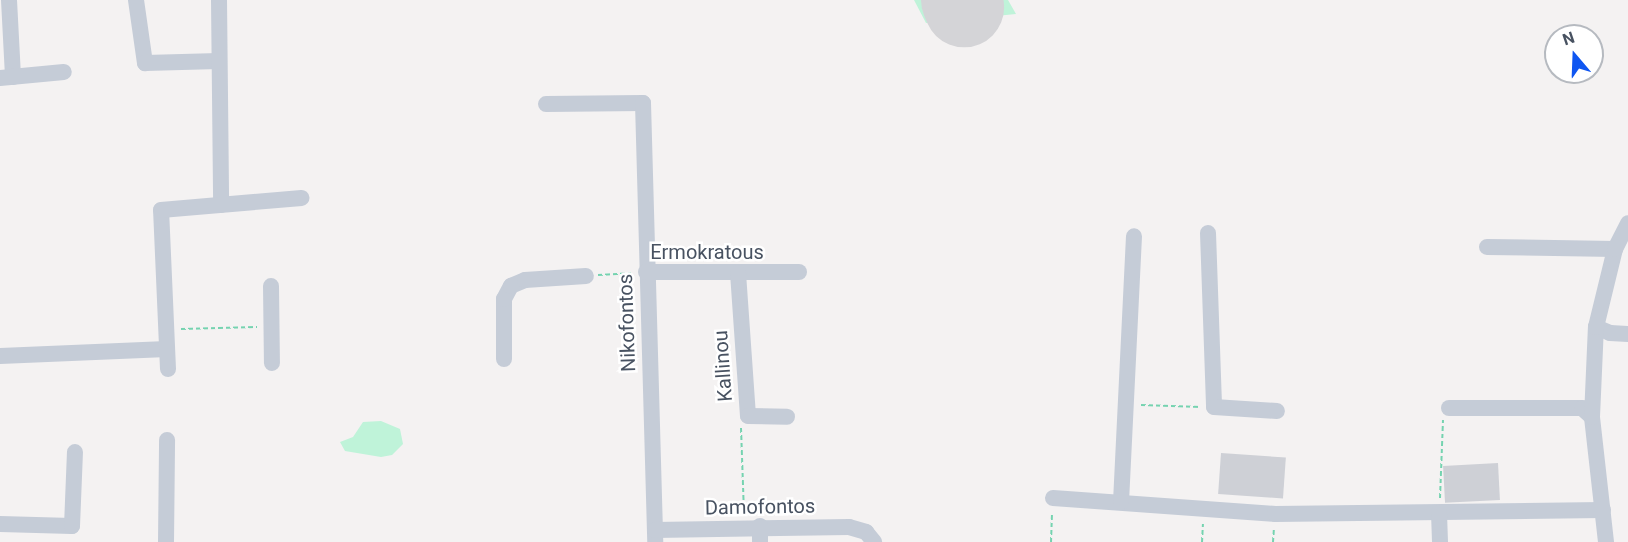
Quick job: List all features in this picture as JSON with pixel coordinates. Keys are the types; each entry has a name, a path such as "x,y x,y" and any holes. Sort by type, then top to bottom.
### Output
{"street":[{"path":"9,0 6,77 64,72"},
{"path":"136,0 145,63 219,61"},
{"path":"219,0 221,205"},
{"name":"Nikofontos","path":"546,104 643,103 655,536"},
{"path":"168,369 162,210 301,198"},
{"path":"1606,542 1592,417 1596,327 1615,249 1628,223"},
{"path":"1208,233 1214,407 1277,411"},
{"path":"1121,502 1134,236"},
{"path":"1487,247 1615,249"},
{"name":"Ermokratous","path":"646,272 799,272"},
{"name":"Kallinou","path":"738,273 748,416 787,417"},
{"path":"504,359 504,299 511,286 525,280 586,276"},
{"path":"271,286 272,363"},
{"path":"1596,327 1610,333 1628,334"},
{"path":"0,356 167,349"},
{"path":"1449,408 1582,408 1592,417"},
{"path":"167,440 170,542"},
{"path":"0,524 72,526 75,452"},
{"path":"1053,498 1275,514 1603,510"},
{"path":"1439,513 1440,542"},
{"name":"Damofontos","path":"655,536 849,527 870,537"}],"path":[{"name":"Ermokratous","path":"586,276 646,272"},
{"path":"166,329 272,326"},
{"path":"1126,405 1214,407"},
{"path":"1439,513 1443,421 1449,408"},
{"path":"748,416 741,424 755,532"},
{"path":"1051,542 1053,498"},
{"path":"1202,542 1203,508"}],"green space":[{"path":"914,0 938,0 948,18 992,12 986,0 1008,0 1016,14 926,23"},
{"path":"381,421 400,429 403,444 392,455 381,457 345,451 340,442 353,437 363,422"}],"building":[{"path":"1221,453 1286,458 1283,498 1218,494"},
{"path":"1498,463 1500,500 1445,503 1443,466"}],"runway":[{"path":"961,0 964,7"}]}
